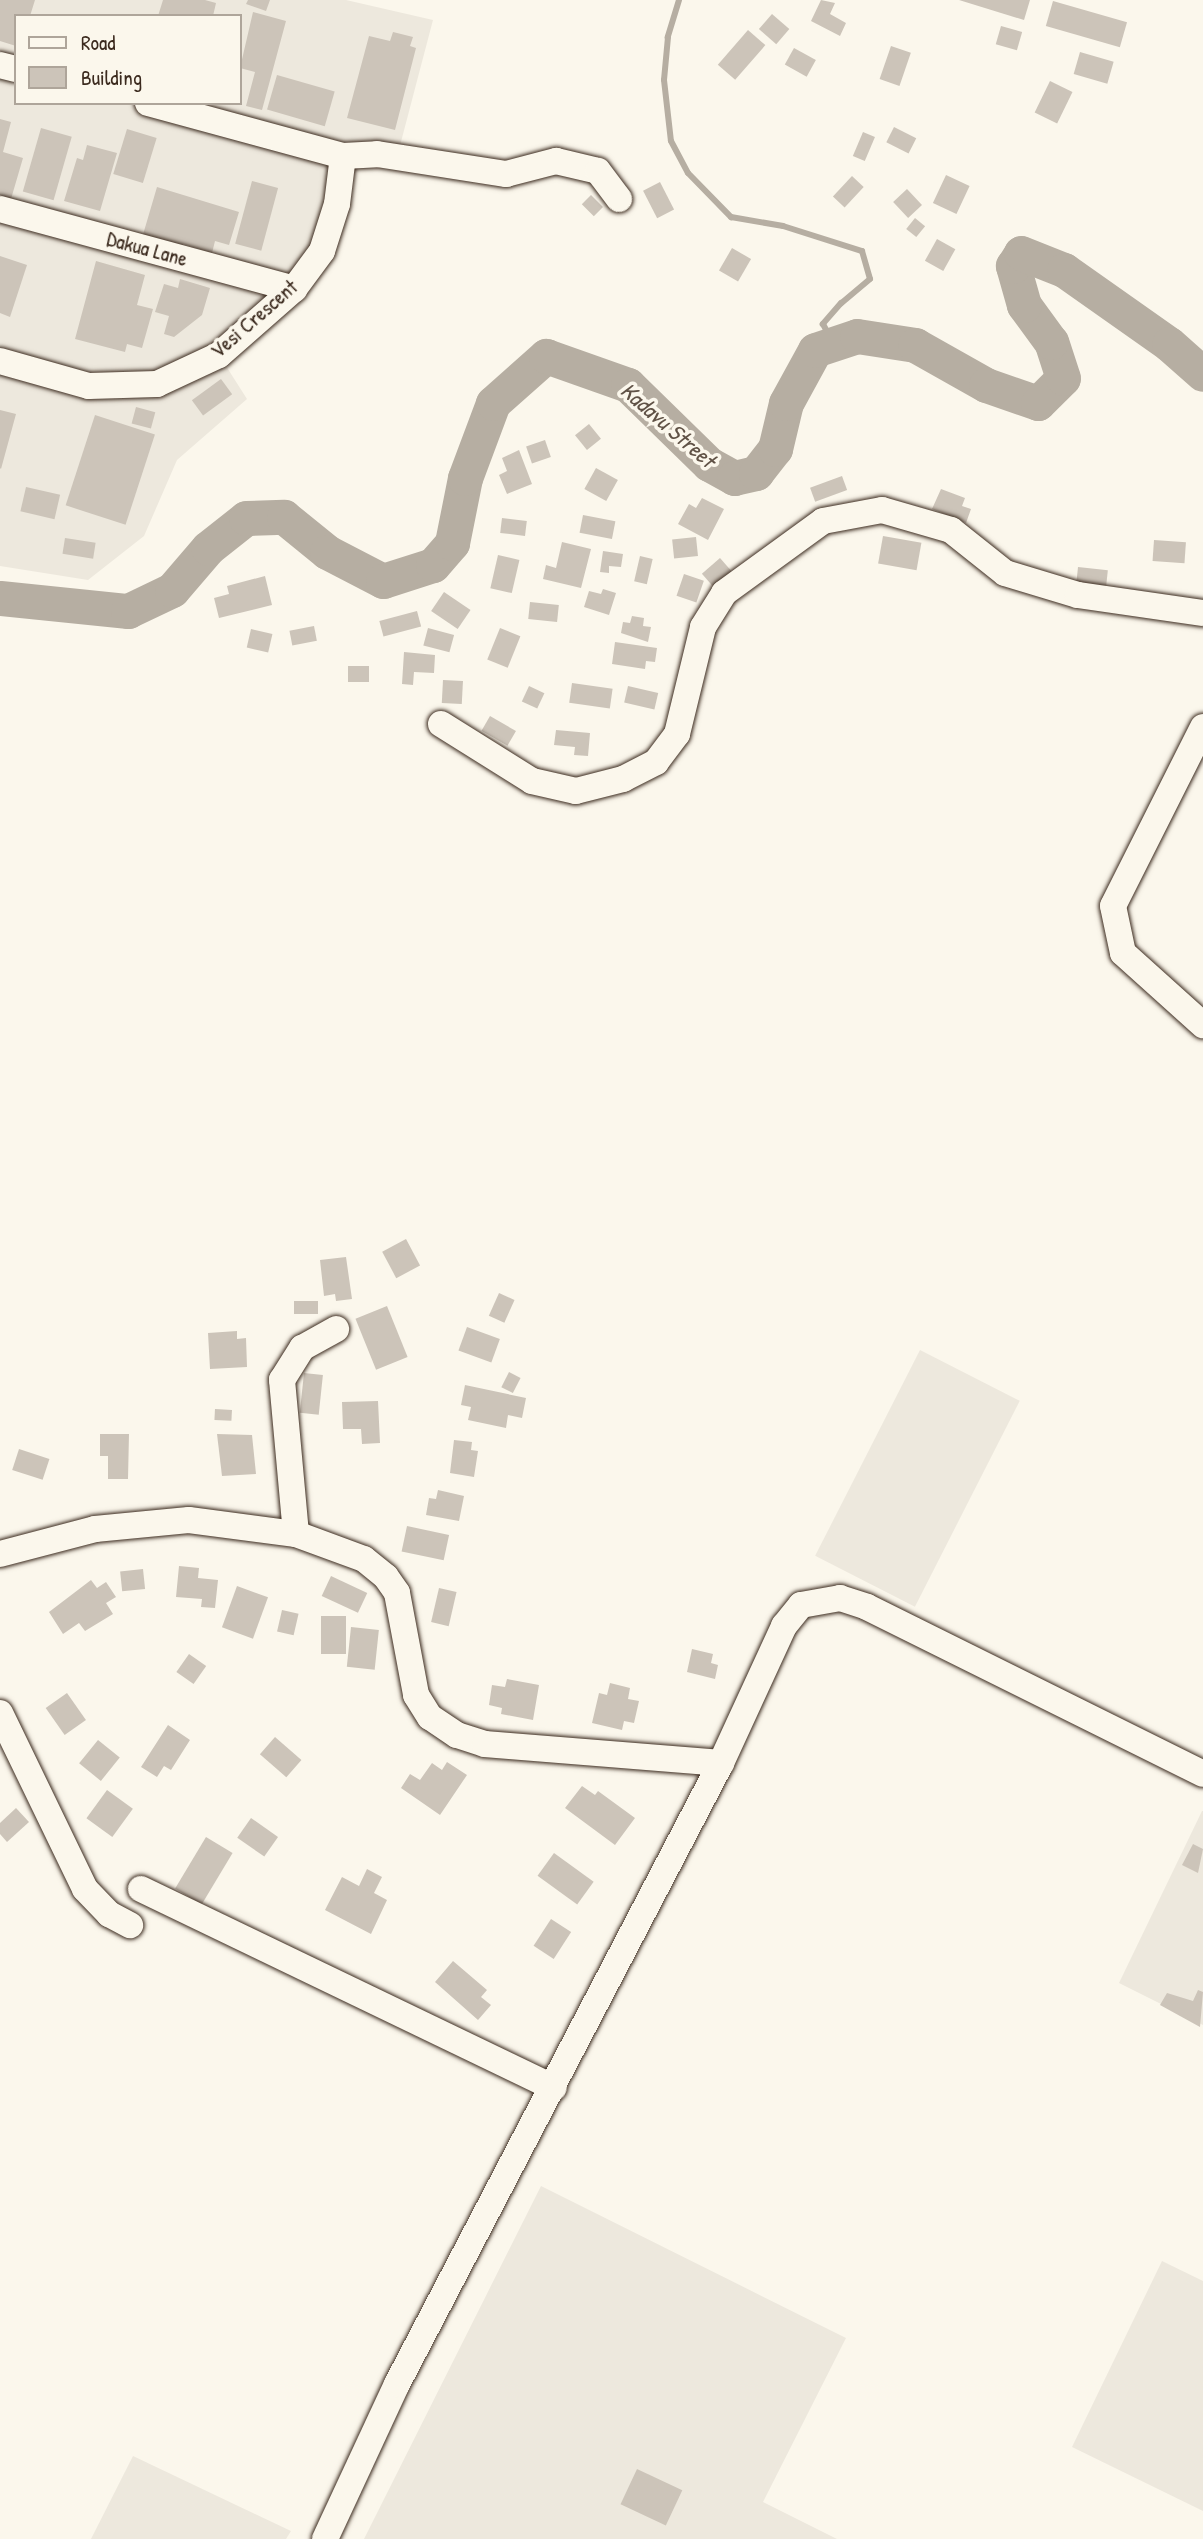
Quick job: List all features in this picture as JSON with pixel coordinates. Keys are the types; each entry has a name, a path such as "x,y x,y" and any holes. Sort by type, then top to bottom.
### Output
{"street":[{"path":"155,105 343,156 377,155 506,174 556,161 598,171 619,199"},
{"name":"Vesi Crescent","path":"0,361 89,386 157,384 219,355 294,289 322,251 337,204 343,156"},
{"name":"Dakua Lane","path":"0,209 294,289"},
{"path":"441,724 532,781 576,791 623,779 656,762 677,734 703,627 724,593 823,521 882,510 951,530 1005,573 1078,594 1203,613"},
{"path":"1203,727 1113,906 1123,953 1203,1025"},
{"path":"296,1534 282,1380 302,1348 336,1329"},
{"path":"0,1554 95,1529 189,1520 296,1534 364,1559 386,1577 397,1593 416,1695 430,1717 457,1735 485,1744 721,1763"},
{"path":"325,2539 397,2384 554,2088 721,1763 784,1626 801,1605 840,1598 867,1607 1203,1774"},
{"path":"0,1713 85,1889 109,1914 130,1925"},
{"path":"141,1889 554,2088"}],"shaded area":[{"path":"0,0 346,0 433,20 397,157 343,156 322,251 219,355 247,399 177,460 144,536 88,580 0,566"},
{"path":"920,1350 1020,1401 915,1607 815,1556"},
{"path":"1203,1811 1203,2025 1119,1983"},
{"path":"541,2186 846,2338 763,2502 837,2539 364,2539"},
{"path":"1162,2261 1203,2281 1203,2511 1072,2447"},
{"path":"133,2456 291,2531 286,2539 91,2539"}],"building":[{"path":"0,0 35,0 31,14 14,14 14,45 0,41"},
{"path":"163,0 205,0 216,3 213,14 159,14"},
{"path":"248,0 270,0 266,11 246,4"},
{"path":"821,0 835,3 830,14 846,23 840,36 811,21"},
{"path":"959,0 1030,0 1024,20"},
{"path":"1053,1 1127,22 1120,47 1046,26"},
{"path":"253,12 286,21 262,110 246,106 255,72 242,69"},
{"path":"772,14 789,29 776,44 759,29"},
{"path":"1001,26 1022,32 1017,50 996,44"},
{"path":"748,30 765,45 735,80 718,65"},
{"path":"393,32 413,37 410,46 416,48 395,130 347,118 369,36 390,41"},
{"path":"891,46 911,53 899,86 880,79"},
{"path":"794,48 816,60 807,77 785,65"},
{"path":"1080,52 1114,62 1107,84 1074,74"},
{"path":"277,75 335,92 325,126 267,110"},
{"path":"1050,81 1072,92 1057,123 1035,112"},
{"path":"0,119 11,122 3,152 23,158 11,199 0,196"},
{"path":"894,127 916,138 909,153 886,142"},
{"path":"41,128 72,137 54,200 23,191"},
{"path":"127,129 157,138 143,183 113,174"},
{"path":"863,132 875,137 865,161 853,156"},
{"path":"87,145 117,153 100,211 64,201 77,158 83,160"},
{"path":"946,175 970,186 956,214 933,203"},
{"path":"852,176 864,187 845,207 833,196"},
{"path":"252,181 278,188 261,251 235,244"},
{"path":"660,182 674,210 657,218 643,191"},
{"path":"157,187 239,212 229,245 215,241 212,253 183,244 181,251 142,238"},
{"path":"907,189 922,205 908,218 893,202"},
{"path":"591,195 603,207 594,216 582,204"},
{"path":"915,218 925,226 916,237 906,229"},
{"path":"937,239 955,249 943,271 925,261"},
{"path":"732,248 751,259 738,282 719,271"},
{"path":"0,256 27,265 10,317 0,313"},
{"path":"96,261 145,275 137,305 153,309 142,348 127,344 125,352 75,339"},
{"path":"180,279 210,288 202,315 174,337 164,334 169,316 155,312 164,284 178,288"},
{"path":"221,379 232,394 203,416 192,400"},
{"path":"136,407 155,412 151,429 132,423"},
{"path":"0,410 16,414 1,469 0,468"},
{"path":"95,415 155,434 126,525 66,505"},
{"path":"589,424 601,439 587,450 575,435"},
{"path":"545,440 551,457 532,464 526,447"},
{"path":"519,450 532,484 507,494 499,475 507,471 502,458"},
{"path":"596,468 618,480 606,501 584,489"},
{"path":"842,476 847,490 815,502 810,488"},
{"path":"26,487 60,495 54,519 20,511"},
{"path":"941,489 965,498 962,506 971,509 966,523 932,509"},
{"path":"702,498 724,509 708,540 678,524 689,504 696,508"},
{"path":"583,515 615,521 612,539 580,533"},
{"path":"502,518 527,521 525,536 500,533"},
{"path":"883,536 921,543 917,570 878,564"},
{"path":"696,537 698,556 674,558 672,540"},
{"path":"65,538 96,543 93,559 62,554"},
{"path":"1154,540 1186,542 1184,563 1153,561"},
{"path":"562,542 591,549 581,588 543,579 546,565 556,568"},
{"path":"603,551 623,554 621,567 609,566 609,573 600,572"},
{"path":"498,555 519,560 512,593 490,588"},
{"path":"640,556 653,559 647,584 634,581"},
{"path":"720,558 733,573 715,589 702,574"},
{"path":"1078,567 1108,570 1106,587 1076,584"},
{"path":"684,574 704,581 696,603 677,596"},
{"path":"265,576 272,605 219,618 214,598 229,594 227,586"},
{"path":"603,589 616,593 609,615 584,607 589,591 601,594"},
{"path":"444,592 471,610 458,629 431,611"},
{"path":"530,602 559,605 557,622 528,619"},
{"path":"417,611 421,626 383,637 379,621"},
{"path":"632,616 644,618 643,626 651,627 648,642 621,633 623,622 630,623"},
{"path":"314,626 317,641 292,645 289,631"},
{"path":"428,628 454,635 449,652 423,645"},
{"path":"500,628 520,636 508,668 487,660"},
{"path":"251,629 272,634 268,652 247,648"},
{"path":"615,642 657,648 655,662 646,661 645,669 612,664"},
{"path":"404,652 435,655 434,673 414,672 413,685 402,684"},
{"path":"348,666 369,666 369,682 348,682"},
{"path":"443,680 463,681 462,704 442,703"},
{"path":"572,683 613,689 610,709 569,703"},
{"path":"529,686 544,693 537,709 522,701"},
{"path":"628,686 658,693 654,710 624,703"},
{"path":"490,716 516,731 507,746 482,731"},
{"path":"556,730 590,733 588,756 574,755 575,747 554,745"},
{"path":"406,1239 420,1265 396,1278 382,1252"},
{"path":"346,1257 352,1299 336,1301 335,1294 324,1296 320,1260"},
{"path":"499,1293 515,1300 504,1323 489,1316"},
{"path":"294,1301 318,1301 318,1314 294,1314"},
{"path":"387,1306 408,1357 376,1370 355,1319"},
{"path":"467,1327 500,1339 491,1362 458,1350"},
{"path":"237,1331 237,1339 246,1338 247,1367 210,1369 208,1333"},
{"path":"509,1372 521,1378 513,1393 501,1387"},
{"path":"304,1373 323,1375 319,1415 300,1413"},
{"path":"465,1385 526,1398 522,1418 508,1415 506,1428 468,1420 471,1407 461,1405"},
{"path":"378,1401 380,1443 362,1444 361,1429 343,1429 342,1402"},
{"path":"215,1409 232,1410 231,1421 214,1420"},
{"path":"100,1434 129,1434 128,1479 108,1479 108,1456 100,1456"},
{"path":"217,1434 252,1435 256,1474 222,1476"},
{"path":"454,1440 472,1442 471,1450 478,1451 474,1477 450,1473"},
{"path":"19,1449 49,1459 43,1480 12,1470"},
{"path":"438,1490 464,1496 459,1521 426,1515 429,1498 436,1499"},
{"path":"407,1526 449,1535 444,1560 402,1551"},
{"path":"179,1566 199,1568 198,1578 218,1580 215,1608 201,1607 202,1599 176,1597"},
{"path":"143,1569 145,1589 122,1591 120,1571"},
{"path":"331,1576 367,1593 358,1613 322,1596"},
{"path":"91,1580 97,1588 106,1582 116,1597 106,1603 113,1614 85,1631 79,1623 63,1634 49,1612"},
{"path":"237,1586 268,1597 253,1639 222,1627"},
{"path":"439,1588 457,1592 449,1626 431,1622"},
{"path":"282,1610 299,1614 294,1635 277,1631"},
{"path":"321,1616 346,1616 346,1654 321,1654"},
{"path":"351,1627 379,1630 375,1670 347,1667"},
{"path":"692,1649 713,1654 711,1663 718,1665 715,1679 687,1672"},
{"path":"189,1654 206,1666 194,1684 176,1672"},
{"path":"507,1679 539,1685 533,1720 501,1714 502,1708 489,1705 492,1685 505,1687"},
{"path":"610,1683 630,1688 628,1699 639,1701 634,1723 624,1721 622,1730 592,1723 599,1693 607,1695"},
{"path":"67,1693 86,1720 65,1735 46,1708"},
{"path":"168,1725 190,1740 171,1770 164,1766 157,1777 141,1767"},
{"path":"275,1737 301,1760 286,1777 260,1754"},
{"path":"98,1740 120,1758 101,1781 79,1763"},
{"path":"447,1762 467,1775 440,1815 401,1788 410,1774 420,1780 432,1763 442,1770"},
{"path":"582,1786 595,1795 598,1791 635,1818 615,1845 565,1808"},
{"path":"107,1790 133,1809 112,1837 86,1818"},
{"path":"16,1808 29,1822 7,1842 0,1834 0,1823"},
{"path":"251,1818 278,1837 264,1857 237,1838"},
{"path":"206,1837 233,1853 202,1904 175,1888"},
{"path":"1193,1844 1203,1849 1198,1873 1182,1865"},
{"path":"554,1853 594,1882 577,1904 538,1876"},
{"path":"367,1869 382,1877 374,1893 387,1900 371,1934 325,1910 342,1877 359,1886"},
{"path":"551,1919 571,1932 554,1959 534,1946"},
{"path":"453,1961 487,1990 481,1997 491,2005 478,2020 435,1982"},
{"path":"1198,1990 1203,1992 1200,2027 1160,2005 1167,1993 1193,2001"},
{"path":"637,2469 682,2490 666,2525 621,2504"}],"waterway":[{"path":"679,0 668,37 664,80 671,141 688,173 731,217 783,226 862,251 870,279 841,303 823,324 833,343"},
{"name":"Kadavu Street","path":"0,598 128,611 172,590 208,548 246,518 284,517 327,552 383,581 433,565 452,543 465,478 493,403 546,356 628,385 709,464 734,478 756,473 775,449 786,403 815,350 857,336 915,345 986,385 1038,403 1063,378 1051,342 1024,305 1013,266 1021,253 1064,270 1169,344 1203,374"}]}
